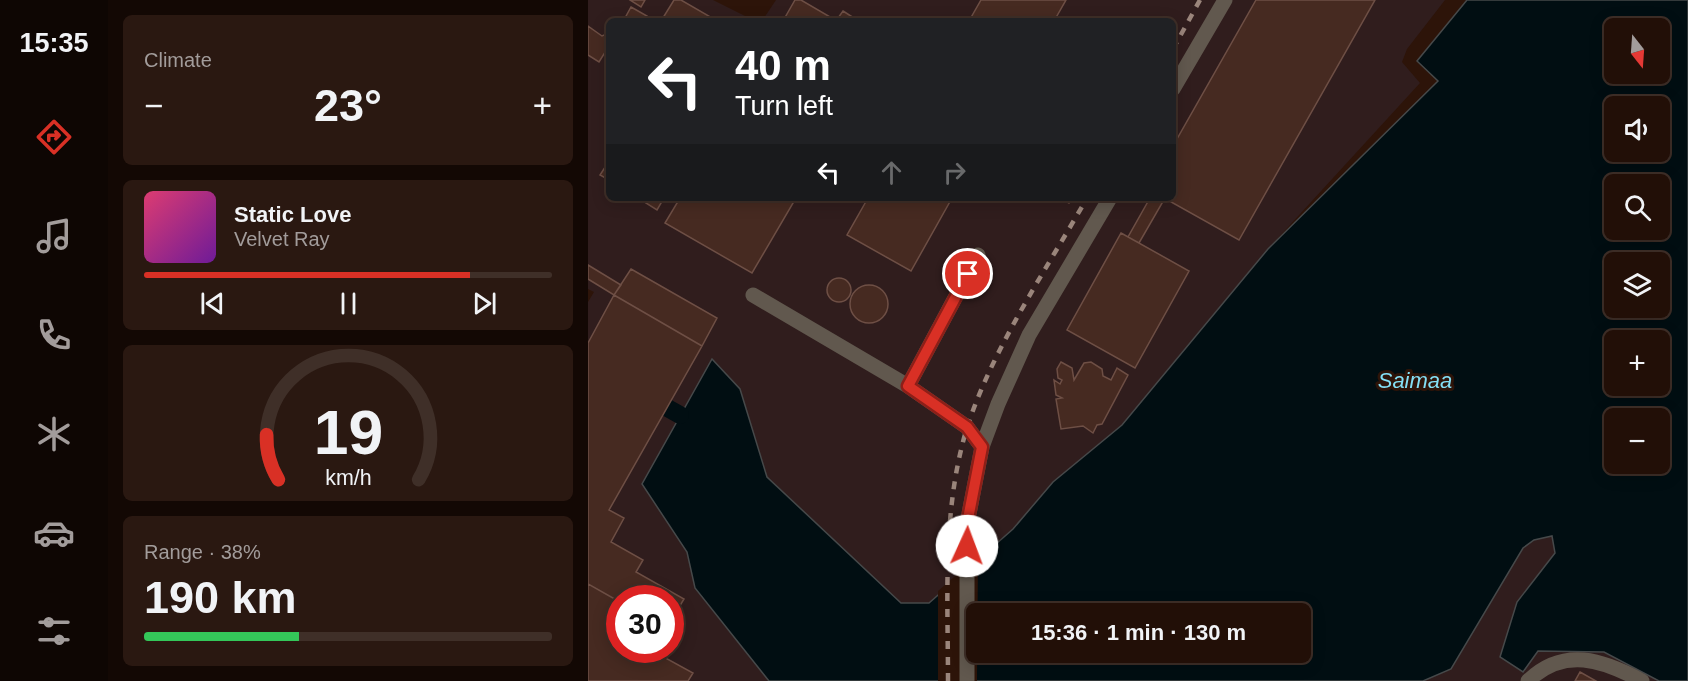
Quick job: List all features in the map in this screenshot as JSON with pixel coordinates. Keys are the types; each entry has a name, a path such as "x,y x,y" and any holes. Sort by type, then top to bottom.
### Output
{"street":[{"path":"1176,84 1225,0"},
{"path":"967,681 967,524 982,447 998,404 1029,335 1108,201"},
{"path":"908,386 978,255"},
{"path":"753,296 908,386 967,427 982,447"},
{"path":"1528,681 1539,670 1558,661 1586,660 1612,665 1642,681"}],"shaded area":[{"path":"588,0 713,0 749,18 606,18 606,201 1176,201 1176,18 764,18 776,0 1445,0 1407,49 1402,62 1420,83 1268,249 1122,425 1053,482 1013,529 929,603 901,603 767,477 740,389 712,359 642,484 688,552 695,588 769,681 588,681 588,302 594,292 588,289"},
{"path":"1553,536 1555,553 1517,602 1538,651 1604,652 1659,681 1423,681 1451,669 1523,548 1534,540"}],"water":[{"name":"Saimaa","path":"1467,0 1688,0 1688,681 1659,681 1604,652 1538,651 1523,672 1500,657 1517,602 1555,553 1552,536 1534,540 1523,548 1451,669 1423,681 769,681 695,588 687,552 642,484 712,359 740,389 767,477 901,603 929,603 1013,529 1053,482 1122,425 1268,249 1438,81 1417,61"}],"pier":[{"path":"978,556 978,603 966,603 966,663 977,663 977,681 938,681 938,591"}],"building":[{"path":"630,0 645,0 641,7"},
{"path":"674,0 681,0 712,18 663,18"},
{"path":"795,0 801,0 832,18 785,18"},
{"path":"981,0 1066,0 1056,18 971,18"},
{"path":"1256,0 1375,0 1239,240 1169,201 1176,201 1176,141"},
{"path":"631,7 647,16 646,18 625,18"},
{"path":"843,11 854,18 838,18"},
{"path":"588,26 602,36 606,34 606,51 599,62 588,55"},
{"path":"606,166 606,178 600,175"},
{"path":"643,201 662,201 657,210"},
{"path":"678,201 794,201 752,273 665,223"},
{"path":"866,201 950,201 911,271 847,235"},
{"path":"1148,201 1163,201 1139,243 1128,237"},
{"path":"1121,233 1189,271 1135,368 1067,330"},
{"path":"588,265 621,285 614,295 588,279"},
{"path":"631,269 717,318 702,346 614,295"},
{"path":"839,278 848,281 851,290 848,299 839,302 830,299 827,290 830,281"},
{"path":"869,285 883,290 888,304 883,318 869,323 855,318 850,304 855,290"},
{"path":"614,295 702,346 609,510 624,518 611,542 643,560 636,572 659,585 606,585 606,594 588,584 588,343"},
{"path":"1061,362 1072,368 1074,380 1084,363 1091,362 1102,369 1103,376 1111,380 1117,368 1128,375 1102,424 1097,425 1093,433 1083,426 1061,429 1056,399 1062,398 1056,395 1054,380 1060,384 1062,380 1058,378 1057,369"},
{"path":"588,584 606,594 606,663 675,663 693,673 688,681 588,681"},
{"path":"1580,672 1596,681 1575,681"}],"waterway":[{"path":"646,396 680,415"}],"railway":[{"path":"1176,44 1200,0"},
{"path":"948,681 947,594 951,507 955,478 970,418 998,353 1085,201"}],"route":[{"path":"967,546 967,524 982,447 967,427 908,386 968,274"}]}
